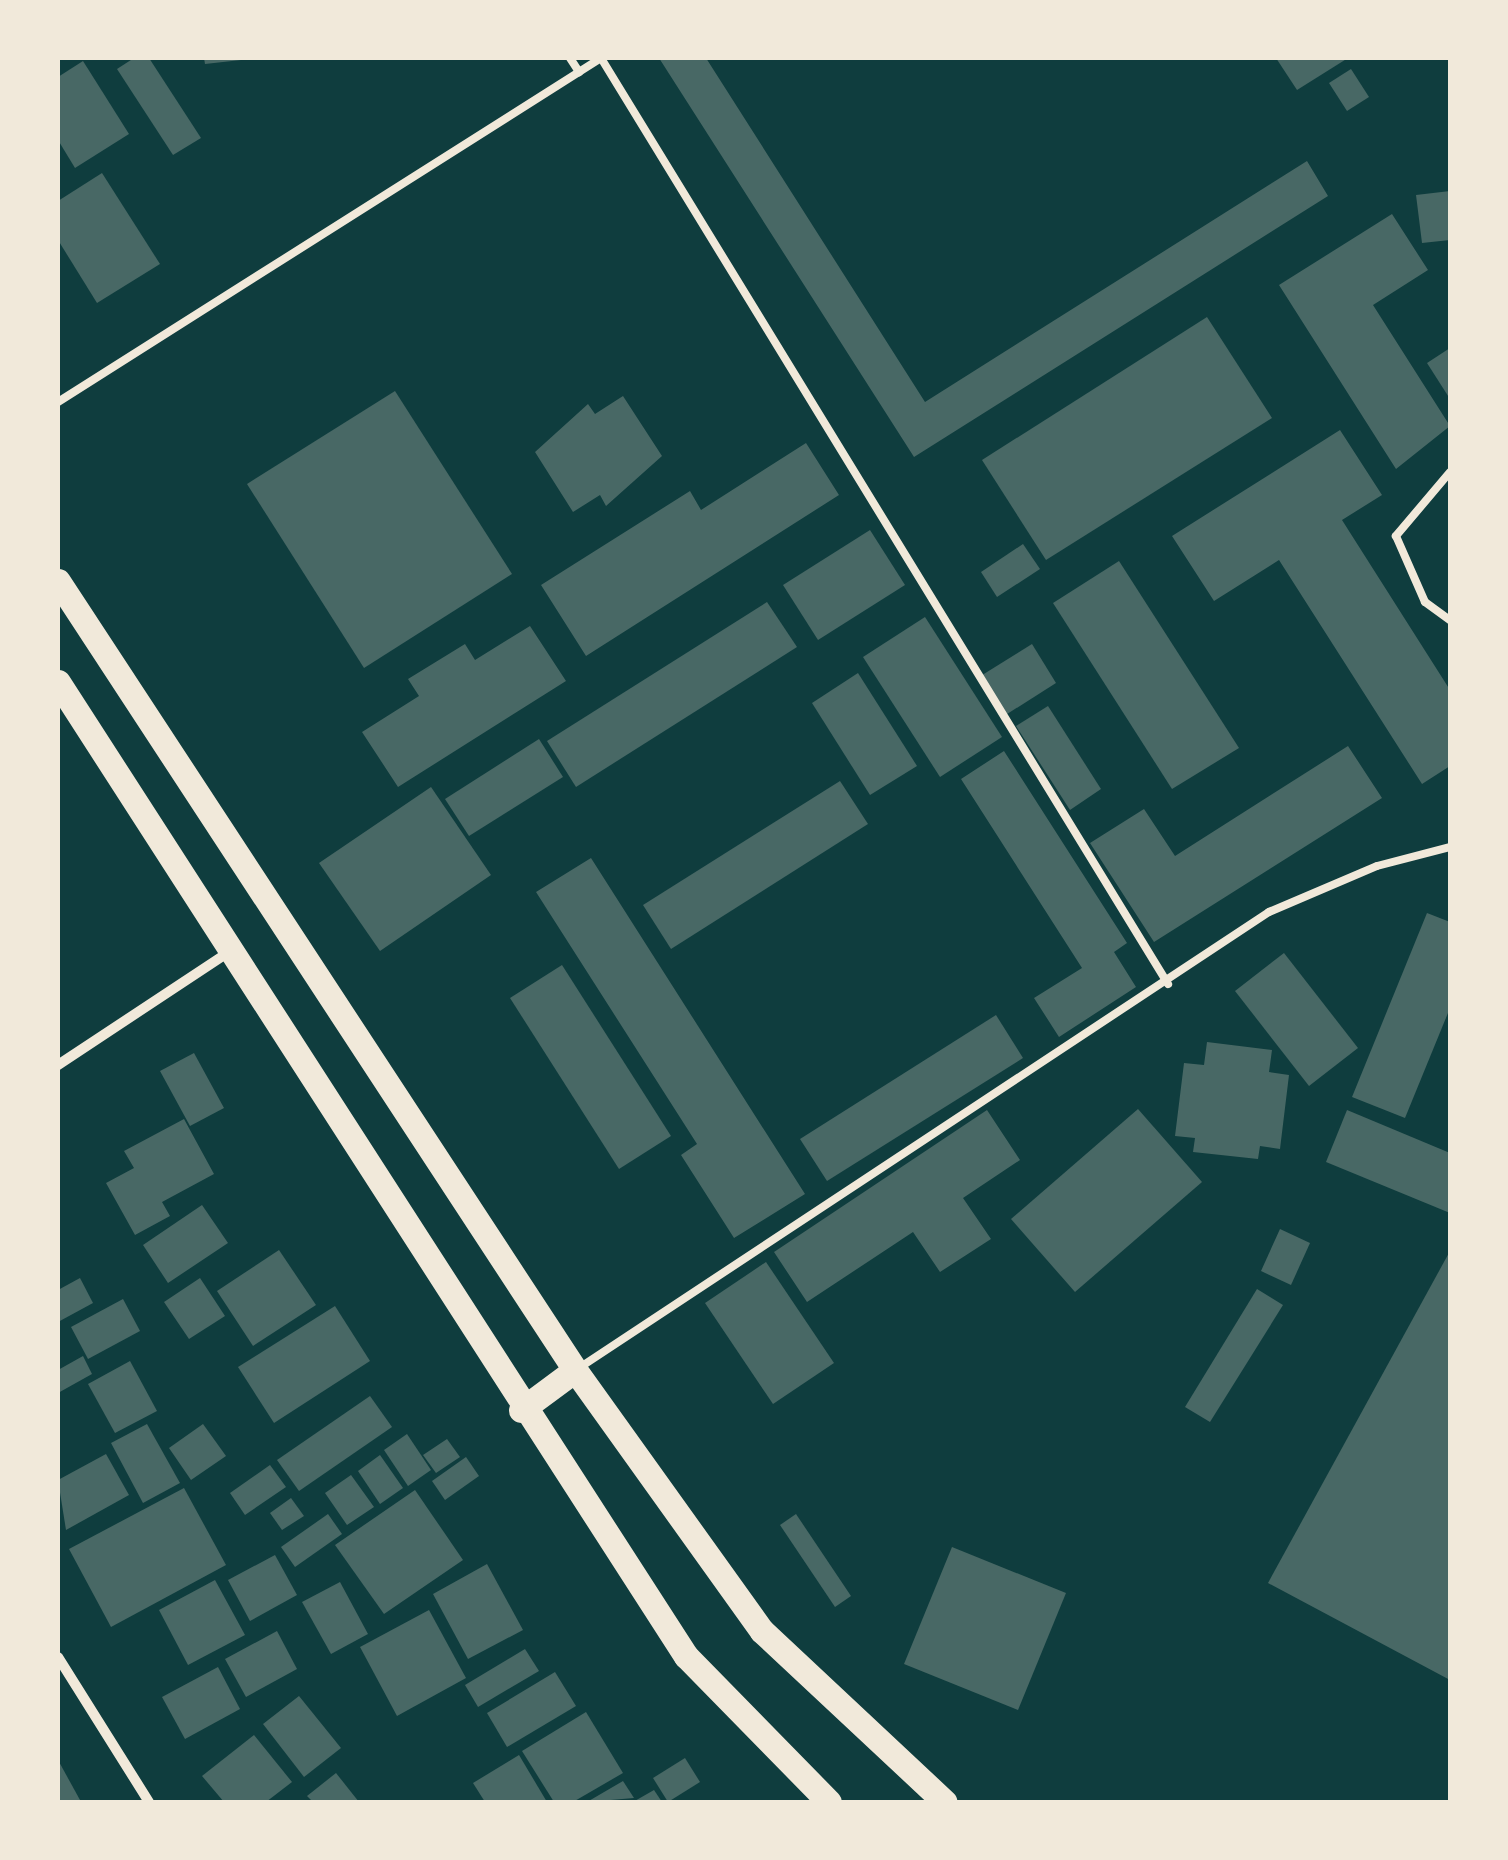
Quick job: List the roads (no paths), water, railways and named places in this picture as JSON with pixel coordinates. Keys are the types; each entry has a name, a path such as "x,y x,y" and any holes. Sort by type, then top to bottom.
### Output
{"main road":[{"path":"58,581 575,1370 762,1631 946,1802"},
{"path":"58,682 521,1410 686,1656 829,1802"},
{"path":"521,1410 575,1370"}],"street":[{"path":"58,1065 230,951"},
{"path":"58,1657 146,1801"}],"lane":[{"path":"570,58 578,72"},
{"path":"58,402 601,58 1168,984"},
{"path":"1450,472 1396,536 1425,602 1450,620"},
{"path":"575,1370 1284,905 1450,847"}]}
